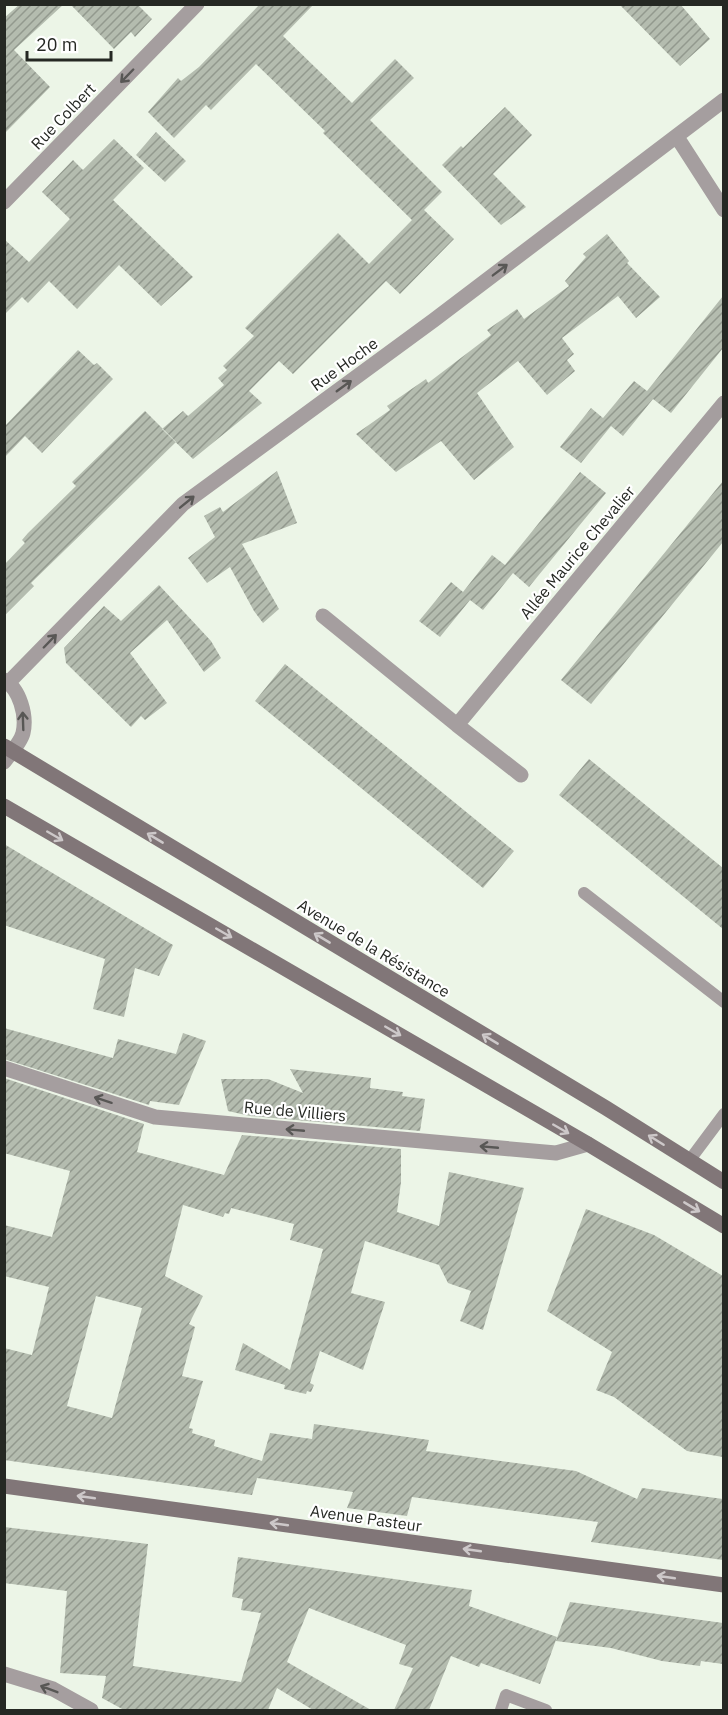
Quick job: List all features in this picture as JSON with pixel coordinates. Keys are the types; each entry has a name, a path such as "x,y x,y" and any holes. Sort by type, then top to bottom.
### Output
{"main road":[{"name":"Avenue de la Résistance","path":"7,753 723,1182"},
{"path":"4,806 588,1144 723,1226"},
{"name":"Avenue Pasteur","path":"4,1486 723,1585"}],"street":[{"name":"Rue Colbert","path":"4,202 197,4"},
{"name":"Rue Hoche","path":"7,753 23,734 23,717 21,703 7,681 183,504 677,137 723,100"},
{"path":"677,137 723,210"},
{"name":"Allée Maurice Chevalier","path":"458,725 723,403"},
{"path":"323,616 521,775"},
{"name":"Rue de Villiers","path":"4,1068 154,1117 556,1153 588,1144"},
{"path":"4,1674 52,1689 91,1710"}],"lane":[{"path":"584,893 723,1002"},
{"path":"689,1161 723,1114"},
{"path":"501,1710 506,1695 546,1710"}],"building":[{"path":"20,4 64,4 14,50 50,87 4,134 4,18"},
{"path":"70,4 137,4 152,19 135,37 131,32 114,49"},
{"path":"260,4 314,4 283,36 352,103 395,59 414,78 370,120 442,192 424,210 454,239 400,294 386,281 293,374 279,361 249,391 262,403 193,459 162,429 183,411 188,416 224,385 218,378 227,370 223,366 254,336 245,328 338,233 369,264 412,220 256,64 211,110 206,105 174,138 148,112 178,78 181,81 199,67"},
{"path":"619,4 680,4 710,39 680,66"},
{"path":"505,107 532,135 493,174 526,207 501,225 442,165"},
{"path":"156,132 186,161 165,182 136,155"},
{"path":"114,139 144,168 113,200 193,277 161,306 119,265 77,309 49,281 28,303 22,297 4,315 4,239 29,262 70,219 42,192 73,160 83,170"},
{"path":"607,234 629,261 627,263 660,297 636,318 618,296 562,338 574,354 567,360 575,371 547,395 518,361 477,393 514,447 474,480 441,441 396,472 356,434 390,410 387,406 426,379 428,383 491,335 487,330 517,309 524,319 569,286 565,281 586,257 583,254"},
{"path":"723,296 723,348 671,413 653,399 623,436 611,426 581,463 560,447 591,408 603,418 634,381 647,391"},
{"path":"78,350 94,365 97,363 113,379 42,453 25,436 4,458 4,427"},
{"path":"145,411 176,442 31,583 34,586 4,616 4,565 25,543 22,540 28,533 76,486 72,482"},
{"path":"277,471 297,523 242,544 279,609 263,623 230,567 207,583 188,558 215,537 204,516 220,507 223,512"},
{"path":"580,472 606,493 529,587 513,573 483,610 470,600 440,637 419,621 451,582 463,592 492,555 505,565"},
{"path":"723,481 723,542 591,704 561,680"},
{"path":"159,585 211,641 221,658 204,672 167,620 130,653 167,703 145,720 141,716 131,727 66,663 64,648 104,606 121,621"},
{"path":"285,664 514,851 483,888 255,701"},
{"path":"589,759 723,868 723,929 559,795"},
{"path":"4,844 173,945 159,976 135,968 124,1017 93,1009 105,959 4,925"},
{"path":"4,1028 113,1058 118,1039 176,1054 183,1033 206,1041 179,1105 150,1101 149,1105 4,1059"},
{"path":"290,1069 371,1078 370,1088 403,1092 402,1096 425,1099 420,1131 250,1116 228,1111 221,1079 268,1079 303,1093"},
{"path":"4,1078 144,1124 137,1152 224,1175 242,1135 401,1149 401,1182 397,1212 439,1226 449,1172 524,1188 483,1330 460,1321 471,1291 448,1283 439,1265 365,1241 351,1293 385,1302 363,1370 320,1351 310,1383 314,1385 311,1392 307,1391 306,1394 284,1389 285,1385 235,1370 243,1343 290,1370 323,1249 290,1240 294,1224 231,1208 229,1214 225,1213 223,1217 183,1205 165,1276 203,1296 189,1324 195,1327 182,1376 203,1381 189,1428 193,1429 192,1433 215,1440 214,1446 262,1461 270,1433 312,1439 314,1424 429,1440 426,1451 576,1471 637,1499 642,1488 723,1499 723,1560 591,1542 598,1522 412,1497 407,1516 347,1508 353,1492 257,1478 252,1495 4,1460 4,1348 32,1355 49,1287 4,1276 4,1225 52,1237 70,1171 4,1153","holes":["96,1296 142,1308 112,1418 67,1406"]},
{"path":"586,1209 654,1235 723,1276 723,1457 687,1451 614,1397 596,1390 612,1352 547,1311"},
{"path":"4,1527 148,1544 133,1666 241,1682 261,1613 241,1610 243,1599 232,1597 238,1557 472,1590 469,1606 557,1637 540,1684 481,1663 479,1667 451,1656 429,1710 394,1710 413,1668 399,1664 406,1645 309,1608 287,1662 371,1710 313,1710 277,1688 268,1710 124,1710 102,1698 106,1676 60,1673 67,1591 4,1583"},
{"path":"570,1602 723,1623 723,1664 701,1661 700,1666 662,1661 611,1648 556,1641"}]}
